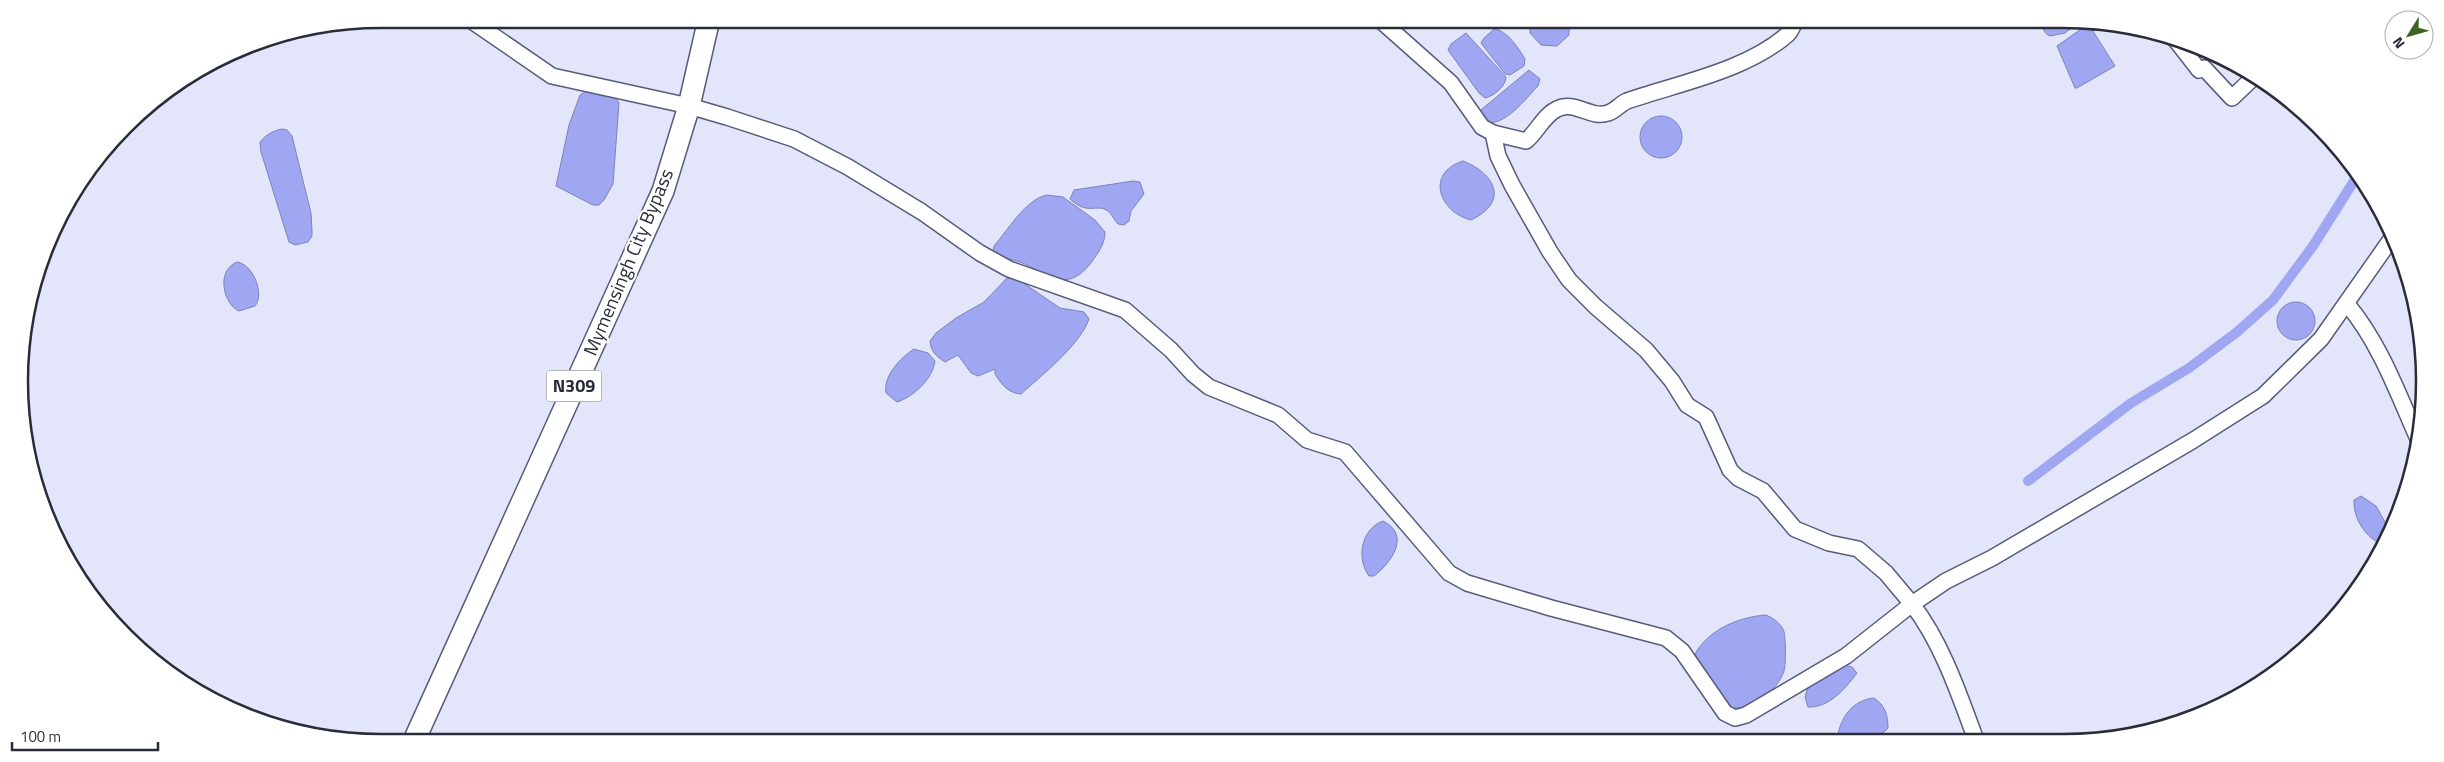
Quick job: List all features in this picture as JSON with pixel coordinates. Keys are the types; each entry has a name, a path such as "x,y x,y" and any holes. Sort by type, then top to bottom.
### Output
{"highway":[{"name":"Mymensingh City Bypass","path":"417,734 663,190 688,106 706,28"}],"street":[{"path":"481,28 552,76 688,106 794,140 848,167 922,212 980,254 1009,269 1125,310 1209,387 1278,416 1307,440 1345,452 1449,573 1467,583 1666,638 1682,651 1725,713 1735,718 1746,715 1846,656 1912,604 1946,581 1992,558 2192,441 2263,396 2321,338 2389,243"},
{"path":"1389,28 1452,83 1462,96 1474,118 1482,127 1493,133 1526,141 1552,112 1568,106 1595,116 1610,113 1626,102 1675,87 1744,61 1790,33 1793,28"},
{"path":"2182,48 2199,70 2204,68 2232,98 2250,81"},
{"path":"1493,133 1498,156 1512,185 1550,252 1569,280 1596,307 1646,350 1672,381 1687,405 1706,418 1730,470 1763,492 1795,529 1829,543 1858,549 1886,573 1912,604 1927,624 1963,703 1974,734"},
{"path":"2347,304 2361,320 2380,355 2413,428"}],"water":[{"path":"1530,28 1569,28 1569,35 1557,46 1541,45 1530,33"},
{"path":"2043,28 2071,28 2065,33 2050,36"},
{"path":"2083,28 2091,29 2115,66 2075,88 2057,46"},
{"path":"1494,29 1508,36 1525,59 1524,66 1510,75 1505,74 1481,43"},
{"path":"1466,33 1506,77 1502,87 1496,93 1485,98 1479,93 1448,50 1451,44"},
{"path":"1529,70 1540,79 1538,86 1508,116 1493,122 1486,122 1480,114 1482,109"},
{"path":"588,90 616,98 619,103 613,184 599,205 593,205 556,186 569,125 580,95"},
{"path":"1661,116 1676,122 1682,137 1676,152 1661,158 1646,152 1640,137 1646,122"},
{"path":"282,129 287,130 292,136 311,213 312,236 308,242 295,245 289,242 261,152 260,142 272,132"},
{"path":"1463,161 1484,173 1494,189 1494,197 1490,205 1483,213 1471,220 1460,216 1451,209 1444,201 1441,192 1440,183 1444,174 1451,167"},
{"path":"1133,181 1140,182 1144,194 1131,211 1129,221 1124,225 1118,224 1109,212 1104,209 1082,207 1070,199 1074,190"},
{"path":"1047,195 1063,197 1095,220 1105,232 1099,252 1083,272 1075,277 1060,279 1052,277 993,252 994,246 1025,208 1040,197"},
{"path":"237,262 248,268 256,280 259,294 255,306 239,311 229,302 224,288 226,273 230,266"},
{"path":"1007,278 1019,280 1060,308 1084,312 1089,319 1069,349 1021,394 1006,388 995,374 995,369 978,376 971,373 958,355 945,362 934,353 930,341 936,333 956,318 984,302"},
{"path":"2296,302 2310,307 2315,321 2310,335 2296,340 2282,335 2277,321 2282,307"},
{"path":"914,349 928,353 935,361 933,368 926,381 916,392 897,402 886,393 887,380 898,362"},
{"path":"2361,496 2376,506 2386,524 2377,542 2366,533 2358,521 2354,500"},
{"path":"1383,521 1396,534 1396,549 1381,570 1374,576 1369,576 1365,569 1362,553 1365,537 1370,530"},
{"path":"1766,615 1778,622 1784,632 1784,671 1776,685 1762,698 1746,707 1730,707 1696,660 1695,654 1701,645 1716,631 1745,618"},
{"path":"1845,665 1852,667 1857,673 1847,685 1830,701 1808,707 1805,697 1808,687"},
{"path":"1874,698 1881,704 1885,711 1888,728 1882,734 1838,734 1842,721 1850,710 1867,699"}],"waterway":[{"path":"2028,481 2131,403 2189,368 2237,332 2273,300 2313,246 2354,181"}]}
